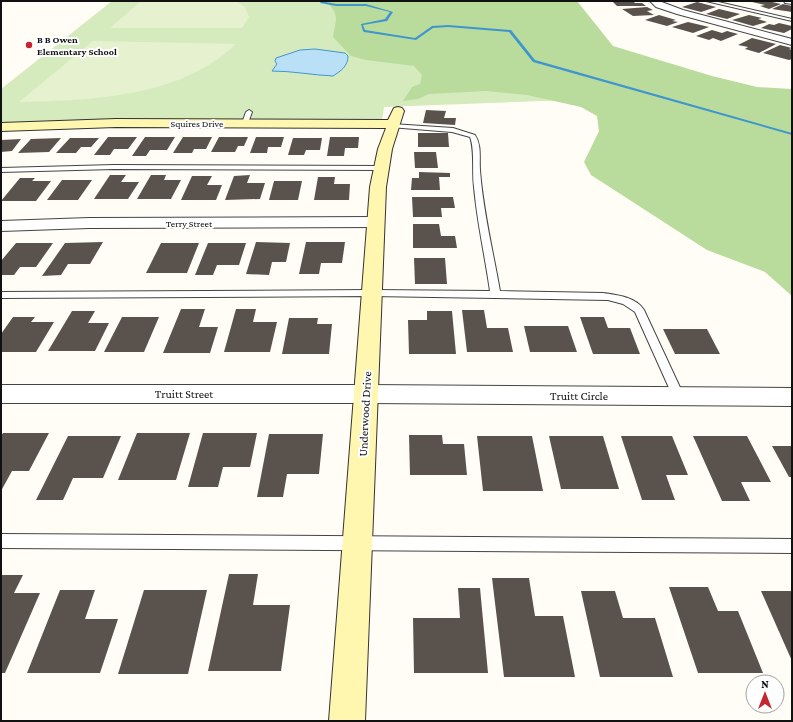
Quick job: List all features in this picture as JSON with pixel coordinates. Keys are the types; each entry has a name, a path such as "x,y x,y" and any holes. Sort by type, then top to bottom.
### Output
{"street":[{"path":"654,1 659,5 680,12 792,42"},
{"path":"788,1 792,2"},
{"name":"Squires Drive","path":"1,127 247,118 394,120"},
{"name":"Underwood Drive","path":"347,721 376,222 381,168 394,120"},
{"name":"Terry Street","path":"1,226 376,222"},
{"name":"Truitt Street","path":"1,394 366,394"},
{"name":"Truitt Circle","path":"366,394 792,397"}],"lane":[{"path":"708,1 792,20"},
{"path":"394,120 453,130 473,136 476,141 476,170 496,295"},
{"path":"1,170 114,167 381,168"},
{"path":"1,295 372,293 603,296 620,298 631,303 639,310 678,396"},
{"path":"1,541 792,546"}],"green space":[{"path":"112,1 558,1 624,98 384,107 382,120 1,123 1,89"},
{"path":"141,1 236,1 245,7 249,17 242,28 110,28"},
{"path":"326,1 577,1 613,46 712,76 757,87 792,89 792,296 765,272 707,250 591,175 584,162 599,131 597,116 581,107 527,95 486,91 429,94 418,99 403,101 412,87 420,84 422,75 414,66 366,60 351,56 333,37 336,18 333,10"},
{"path":"93,41 236,44 213,62 188,76 162,86 105,97 76,100 19,102"}],"water":[{"path":"315,49 345,53 348,56 347,63 333,76 272,71 277,64 275,61 276,58 300,50"}],"building":[{"path":"612,1 633,1 635,3 642,3 646,6 617,6"},
{"path":"768,1 781,4 769,9 760,6 765,5 752,2"},
{"path":"697,2 716,7 701,12 682,7"},
{"path":"783,4 792,6 792,12 772,9"},
{"path":"647,7 653,10 647,11 654,15 633,16 622,9"},
{"path":"719,9 740,14 727,19 706,14"},
{"path":"659,15 678,22 667,26 645,20"},
{"path":"749,15 762,18 758,19 767,22 753,26 732,20"},
{"path":"688,22 709,27 693,33 672,27"},
{"path":"779,23 792,26 792,29 784,33 761,28 769,24 774,25"},
{"path":"712,30 722,33 727,31 738,34 721,41 713,38 709,40 696,36"},
{"path":"752,38 776,44 759,53 745,49 748,47 738,45"},
{"path":"780,45 792,48 789,49 792,50 792,59 789,60 763,53"},
{"path":"426,110 446,111 444,118 456,118 455,125 423,123"},
{"path":"418,133 448,133 449,147 418,147"},
{"path":"108,137 137,137 128,149 114,149 110,155 94,155"},
{"path":"145,137 175,137 167,150 150,150 146,156 132,156"},
{"path":"183,137 212,137 206,149 194,149 192,153 173,153"},
{"path":"219,137 248,137 244,146 238,146 235,152 211,152"},
{"path":"256,137 284,137 281,147 268,147 267,153 250,153"},
{"path":"330,137 359,137 358,148 345,148 344,156 327,156"},
{"path":"61,138 49,152 18,153 31,139"},
{"path":"70,138 99,138 91,147 81,147 76,153 56,153"},
{"path":"293,138 322,138 320,150 306,150 304,155 288,155"},
{"path":"21,139 12,151 1,152 1,140"},
{"path":"414,152 436,152 438,168 415,168"},
{"path":"419,172 450,173 450,177 439,177 440,190 411,190 412,178 419,178"},
{"path":"110,175 126,175 121,182 139,182 128,199 94,199"},
{"path":"151,175 166,175 164,180 181,180 171,199 137,199"},
{"path":"250,175 247,183 265,183 260,199 225,200 234,176"},
{"path":"192,176 212,176 207,185 222,185 216,200 181,200"},
{"path":"318,177 335,177 334,184 350,184 349,200 314,200"},
{"path":"20,178 35,178 32,181 51,181 36,201 1,201"},
{"path":"62,180 92,180 78,200 47,200"},
{"path":"274,181 302,181 298,200 269,200"},
{"path":"412,197 453,197 455,208 441,208 442,217 413,217"},
{"path":"413,224 439,224 441,236 455,236 457,248 413,248"},
{"path":"103,242 90,264 68,264 61,275 42,276 65,243"},
{"path":"256,242 290,243 286,262 272,262 269,275 246,274"},
{"path":"306,242 345,242 342,263 321,263 319,274 299,274"},
{"path":"16,243 53,243 36,267 20,267 14,275 1,275 1,261"},
{"path":"161,243 199,243 187,273 146,273"},
{"path":"208,243 246,243 239,265 217,265 213,275 195,275"},
{"path":"414,258 445,258 447,284 415,284"},
{"path":"181,309 205,309 199,327 218,327 210,353 163,353"},
{"path":"236,309 256,309 253,322 277,322 270,352 224,352"},
{"path":"462,310 484,310 487,328 508,328 513,352 467,352"},
{"path":"72,311 95,311 88,323 109,323 95,351 48,351"},
{"path":"427,311 452,311 456,354 409,354 408,320 427,320"},
{"path":"13,317 35,317 31,322 54,322 36,352 1,352 1,334"},
{"path":"122,317 159,317 144,352 104,352"},
{"path":"580,317 604,317 608,328 630,328 640,354 593,354"},
{"path":"289,318 318,318 317,324 332,324 329,354 282,354"},
{"path":"524,326 568,326 577,352 530,352"},
{"path":"663,329 707,329 720,354 675,354"},
{"path":"3,433 49,433 29,471 12,471 1,491 1,436"},
{"path":"137,433 190,433 176,480 118,480"},
{"path":"203,433 257,433 250,467 223,467 218,487 188,487"},
{"path":"269,434 323,434 319,474 287,474 283,497 257,497"},
{"path":"409,435 442,435 443,444 464,444 467,475 410,475"},
{"path":"68,436 121,436 103,478 73,478 63,500 36,500"},
{"path":"477,436 532,436 543,491 483,491"},
{"path":"549,436 603,436 619,489 561,489"},
{"path":"621,436 672,436 688,475 666,475 675,500 642,500"},
{"path":"693,436 747,436 771,482 741,482 750,501 722,501"},
{"path":"772,446 792,446 792,477 789,477"},
{"path":"229,574 258,574 253,605 290,605 281,671 208,671"},
{"path":"1,575 23,575 14,593 40,593 5,673 1,673"},
{"path":"492,578 529,578 535,616 563,616 575,677 504,677"},
{"path":"669,587 708,587 718,611 738,611 763,673 698,673"},
{"path":"458,588 480,588 488,673 414,673 413,618 460,618"},
{"path":"60,590 95,590 85,619 118,619 100,673 27,673"},
{"path":"144,590 207,590 188,674 118,674"},
{"path":"581,591 615,591 623,618 655,618 673,677 600,677"},
{"path":"761,591 792,591 792,661"}],"waterway":[{"path":"323,1 321,2 336,5 366,5 392,12 386,20 362,25 364,31 416,39 432,27 448,26 510,31 534,61 792,134"}],"place":[{"name":"B B Owen Elementary School","path":"29,45"}]}
